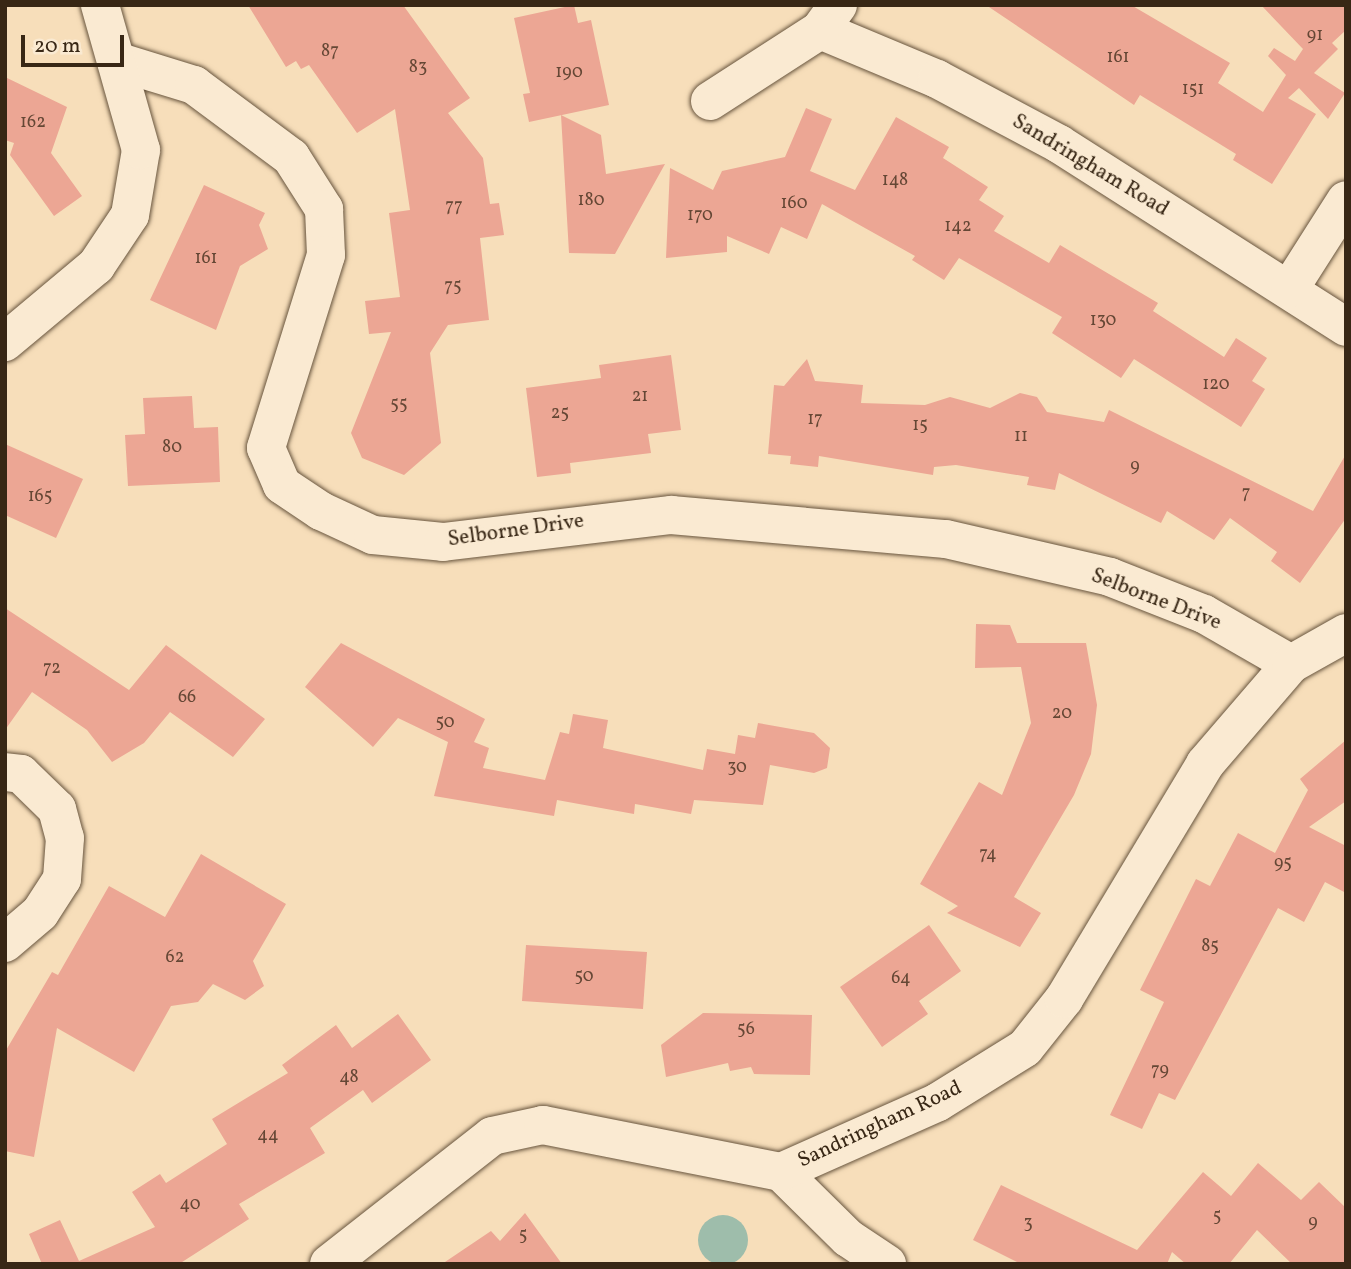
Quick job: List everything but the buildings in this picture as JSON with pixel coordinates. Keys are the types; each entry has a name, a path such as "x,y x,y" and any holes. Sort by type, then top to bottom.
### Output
{"street":[{"path":"5,342 96,266 130,215 141,150 100,5"},
{"name":"Sandringham Road","path":"710,101 829,18 984,102 1290,288 1346,327"},
{"name":"Selborne Drive","path":"116,61 194,85 291,157 324,209 326,255 266,448 282,485 321,511 373,535 443,542 671,515 946,540 1110,577 1204,614 1291,664"},
{"path":"1290,288 1346,200"},
{"name":"Sandringham Road","path":"329,1264 482,1142 543,1125 781,1172 938,1102 1026,1048 1064,999 1205,764 1291,664 1346,634"},
{"path":"5,772 21,774 57,809 65,838 62,879 40,913 5,943"},
{"path":"781,1172 848,1238 887,1264"}],"shaded area":[{"path":"723,1215 741,1222 748,1240 741,1258 723,1265 705,1258 698,1240 705,1222"}]}
